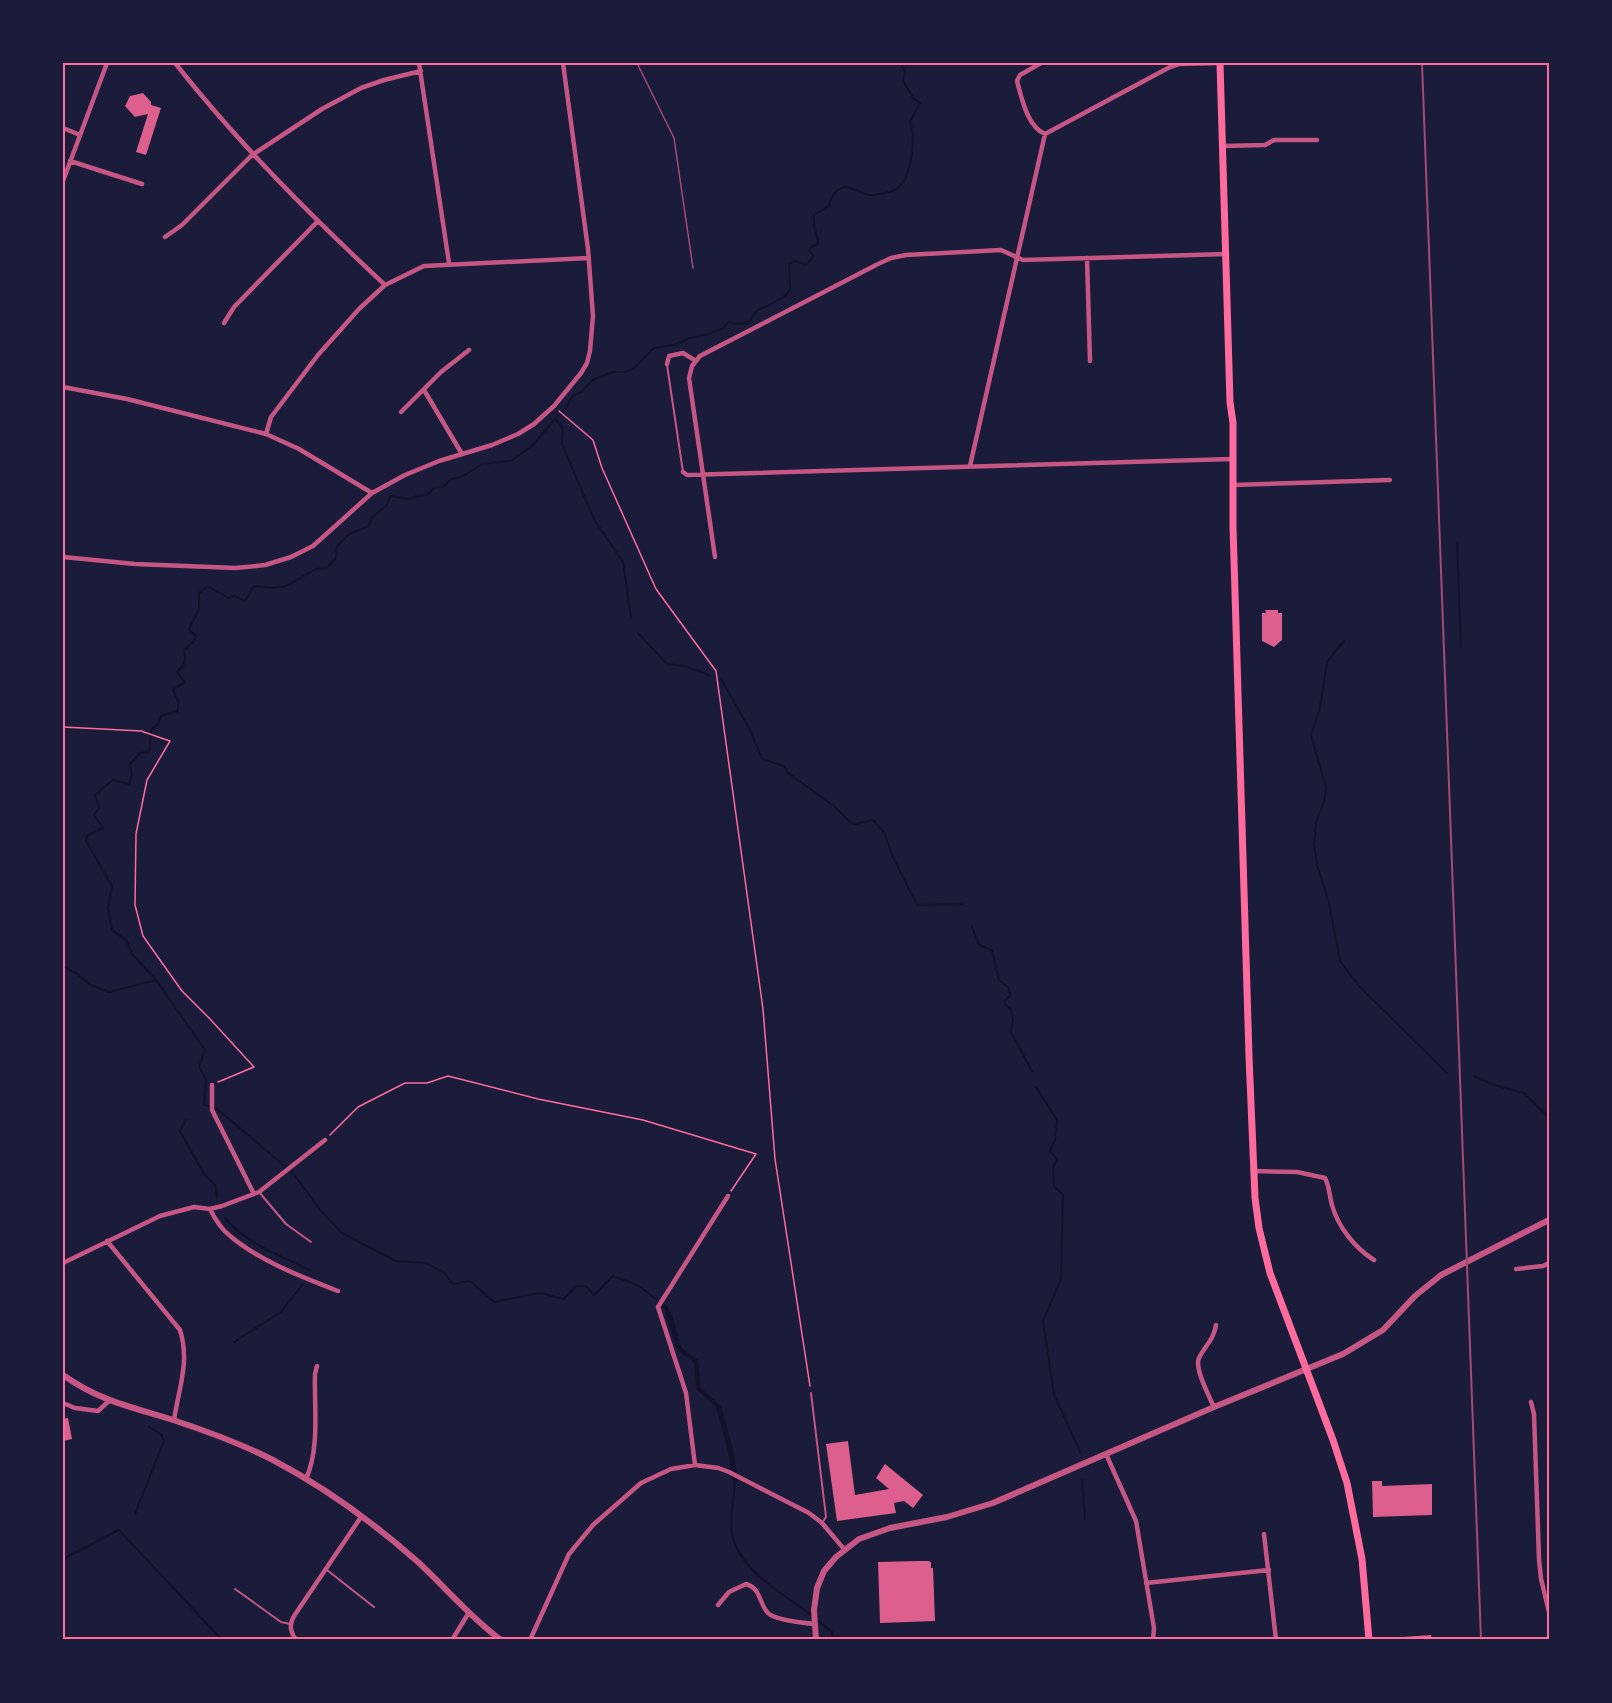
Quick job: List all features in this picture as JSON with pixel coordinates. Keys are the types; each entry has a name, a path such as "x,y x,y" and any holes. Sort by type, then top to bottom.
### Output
{"main road":[{"path":"1220,63 1253,1171 1264,1254 1334,1440 1347,1483 1362,1559 1369,1640"}],"street":[{"path":"63,181 107,63"},
{"path":"185,63 177,65 252,155 317,222 385,285"},
{"path":"419,63 448,263"},
{"path":"63,557 135,564 236,568 265,565 291,558 313,546 372,493 405,475 519,434 554,406 580,373 590,351 593,307 589,258 563,63"},
{"path":"1041,63 1020,75 1017,81 1024,105 1037,130 1045,134"},
{"path":"969,466 1045,134 1170,67 1179,64 1220,63"},
{"path":"165,237 182,225 252,155 322,109 361,88 421,71"},
{"path":"63,128 80,135"},
{"path":"1223,146 1265,145 1274,140 1317,140"},
{"path":"70,161 142,184"},
{"path":"224,323 234,307 317,222"},
{"path":"715,556 688,378 696,361 716,347 891,258 906,255 1001,250 1023,260 1226,254"},
{"path":"267,434 272,417 318,355 359,309 385,285 424,266 448,263 589,258"},
{"path":"1087,258 1090,361"},
{"path":"401,412 441,372 469,350"},
{"path":"667,364 669,356 683,353 696,361"},
{"path":"63,387 138,402 267,434 299,449 372,493"},
{"path":"424,390 462,454"},
{"path":"682,472 687,475 1233,459"},
{"path":"1233,485 1390,480"},
{"path":"212,1085 211,1107 257,1193"},
{"path":"63,1263 160,1216 194,1207 210,1209 257,1193 325,1140"},
{"path":"1253,1171 1297,1172 1325,1179 1330,1187 1330,1199 1335,1216 1360,1251 1374,1260"},
{"path":"695,1465 686,1393 658,1310 660,1302 728,1196"},
{"path":"210,1209 218,1223 230,1236 253,1252 338,1291"},
{"path":"816,1640 814,1610 817,1588 824,1571 844,1549 876,1532 947,1517 993,1503 1354,1349 1383,1330 1430,1283 1475,1256 1549,1220"},
{"path":"107,1242 180,1330 186,1358 174,1420"},
{"path":"1516,1269 1543,1266 1549,1263"},
{"path":"1214,1407 1197,1366 1199,1358 1209,1345 1216,1325"},
{"path":"306,1479 311,1467 314,1448 317,1366"},
{"path":"63,1375 109,1401 218,1436 306,1479 361,1517 419,1563 468,1614 501,1640"},
{"path":"63,1403 75,1408 98,1411 109,1401"},
{"path":"1531,1402 1534,1414 1540,1569 1549,1612"},
{"path":"1106,1454 1136,1521 1154,1640"},
{"path":"530,1640 569,1554 593,1525 648,1479 671,1469 695,1465 718,1468 738,1475 822,1522 844,1549"},
{"path":"296,1640 292,1635 290,1624 294,1616 361,1517"},
{"path":"1264,1534 1276,1640"},
{"path":"1146,1584 1269,1570"},
{"path":"718,1605 729,1592 746,1584 754,1587 769,1614 814,1623"},
{"path":"452,1640 468,1614"}],"lane":[{"path":"667,364 682,472"},
{"path":"257,1193 286,1224 311,1242"},
{"path":"811,1393 826,1517 822,1522"},
{"path":"327,1570 374,1607"},
{"path":"235,1589 281,1622 290,1624"}],"path":[{"path":"559,411 593,440 602,468 656,590 716,671 763,1009 775,1159 811,1393"},
{"path":"63,727 141,731 170,741 147,780 136,834 135,905 143,936 182,991 254,1067 212,1085"},
{"path":"325,1140 358,1107 405,1083 427,1083 448,1076 538,1099 643,1120 756,1154 728,1196"}],"shaded area":[{"path":"664,1303 673,1317 681,1346 698,1360 701,1388 721,1406 734,1453 738,1482 732,1480 729,1455 716,1407 696,1389 694,1362 682,1354 676,1346 664,1308 661,1307"}],"building":[{"path":"143,93 151,105 161,108 146,155 136,152 148,114 135,117 125,106 130,96"},
{"path":"1265,610 1278,610 1278,613 1282,613 1282,640 1274,647 1262,641 1262,613 1266,613"},
{"path":"68,1418 72,1439 63,1441 63,1419"},
{"path":"848,1441 855,1495 889,1489 876,1478 885,1464 923,1495 913,1508 904,1501 894,1503 896,1513 837,1521 826,1444"},
{"path":"1372,1481 1382,1481 1382,1486 1432,1484 1432,1515 1373,1517"},
{"path":"878,1562 931,1562 931,1568 933,1568 935,1621 880,1623"},
{"path":"1431,1635 1432,1640 1388,1640 1388,1638"}],"waterway":[{"path":"631,618 623,562 595,521 562,444 563,428 555,419 565,409 573,395 581,392 594,379 634,368 654,348 674,345 689,338 709,334 723,328 729,322 748,323 757,310 786,295 790,289 789,264 795,261 806,265 810,261 813,256 809,250 818,244 814,215 829,206 836,191 849,187 872,195 898,188 910,166 913,147 910,122 920,103 914,99 903,81 905,71 900,63"},
{"path":"156,980 132,954 127,941 112,930 108,908 112,886 86,841 87,836 103,828 94,815 99,808 95,795 113,780 129,784 132,775 130,764 140,753 149,752 151,730 158,724 161,716 178,711 178,701 173,690 185,682 177,672 185,662 184,650 196,636 189,629 199,609 199,593 208,586 228,598 235,596 245,601 254,586 274,588 286,586 316,569 327,568 336,558 337,546 349,534 369,526 372,517 386,506 390,496 409,499 427,495 434,488 443,487 451,479 462,477 482,464 511,461 533,445 555,419"},
{"path":"1457,543 1461,647"},
{"path":"638,633 667,664 685,666 709,675"},
{"path":"1344,641 1327,662 1320,708 1311,735 1326,787 1325,799 1316,822 1314,844 1317,865 1329,903 1340,961 1359,986 1447,1073"},
{"path":"721,679 750,730 762,759 784,766 788,773 834,806 850,822 856,824 873,820 884,832 892,855 917,905 963,904"},
{"path":"972,927 979,945 992,950 999,980 1009,988 1010,996 1004,1001 1011,1009 1013,1019 1011,1032 1032,1071"},
{"path":"63,967 76,973 89,984 109,992 156,980 205,1050 199,1067 206,1079 204,1105 216,1108 293,1173 321,1211 342,1233 396,1261 426,1263 445,1273 452,1284 470,1281 494,1302 540,1293 564,1299 576,1286 586,1286 594,1295 613,1276 638,1285 660,1302"},
{"path":"1474,1076 1494,1085 1524,1093 1549,1117"},
{"path":"1036,1087 1057,1120 1055,1140 1050,1151 1057,1159 1053,1167 1054,1186 1063,1195 1061,1279 1043,1321 1054,1394 1080,1452"},
{"path":"186,1120 180,1131 204,1174 216,1186 217,1198"},
{"path":"225,1218 254,1242 311,1271"},
{"path":"234,1342 281,1312 303,1284"},
{"path":"135,1514 164,1441 161,1434 149,1427"},
{"path":"735,1478 731,1527 736,1547 753,1571 813,1616"},
{"path":"1082,1480 1085,1519"},
{"path":"63,1559 119,1530 222,1640"},
{"path":"817,1620 832,1632 833,1640"}],"tram line":[{"path":"637,63 674,138 693,268"}],"railway":[{"path":"1422,63 1481,1640"}]}
